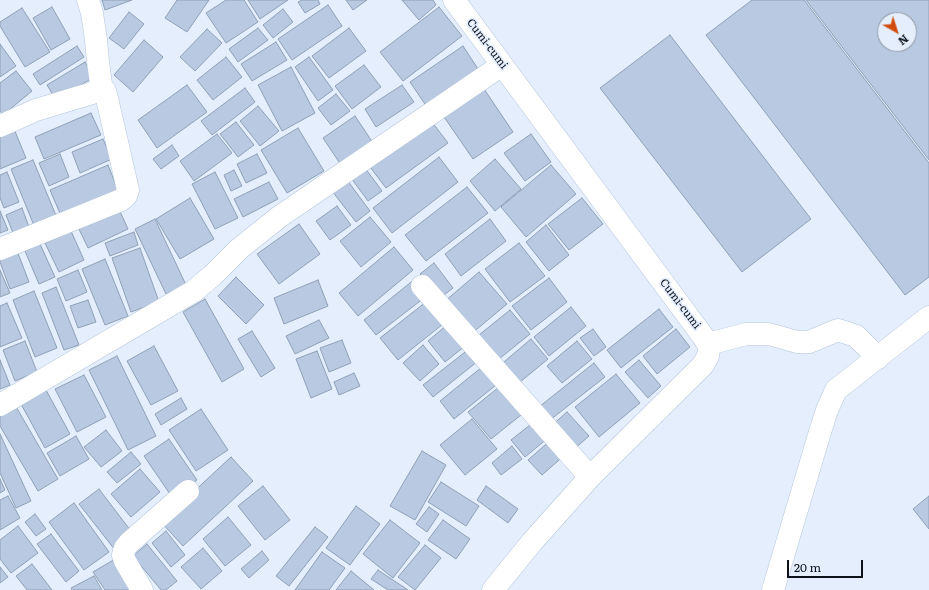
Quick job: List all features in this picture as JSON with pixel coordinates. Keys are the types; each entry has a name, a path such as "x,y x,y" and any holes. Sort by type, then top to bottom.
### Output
{"street":[{"path":"0,249 121,200 126,196 128,190 106,94 102,91 92,14 88,0"},
{"name":"Cumi-cumi","path":"454,0 708,344"},
{"path":"0,405 194,291 213,275 239,249 280,217 502,65"},
{"path":"0,126 36,110 102,91"},
{"path":"422,286 590,478"},
{"path":"773,590 827,410 836,390 929,317"},
{"path":"493,590 532,542 590,478 703,365 708,356 708,344 746,334 769,334 797,342 809,342 838,330 856,336 878,358"},
{"path":"142,590 125,561 123,555 126,548 129,543 188,491"}],"building":[{"path":"102,0 132,0 105,10"},
{"path":"177,0 209,0 187,32 165,18"},
{"path":"226,0 244,0 258,22 226,43 206,13"},
{"path":"248,0 288,0 260,19"},
{"path":"302,0 318,0 320,4 305,13 298,2"},
{"path":"346,0 367,0 353,10"},
{"path":"402,0 433,0 436,5 419,20"},
{"path":"752,0 804,0 929,163 929,277 905,295 706,35"},
{"path":"806,0 929,0 929,160"},
{"path":"328,5 342,26 292,60 278,39"},
{"path":"52,7 70,39 51,50 33,18"},
{"path":"439,7 462,36 403,81 380,52"},
{"path":"22,8 50,52 25,67 0,26 0,22"},
{"path":"283,9 293,22 273,38 263,25"},
{"path":"129,12 144,24 124,49 109,38"},
{"path":"258,28 268,40 238,62 229,49"},
{"path":"349,28 366,51 329,78 312,56"},
{"path":"207,29 222,43 195,71 180,57"},
{"path":"670,35 811,219 742,272 600,88"},
{"path":"144,40 163,57 133,92 114,75"},
{"path":"276,42 287,60 252,81 241,64"},
{"path":"0,44 16,66 0,77"},
{"path":"77,46 84,57 40,85 33,74"},
{"path":"463,46 480,72 427,107 410,82"},
{"path":"226,57 242,77 213,100 197,80"},
{"path":"309,57 333,90 318,101 295,67"},
{"path":"85,62 94,77 56,100 47,85"},
{"path":"364,65 381,87 352,109 335,86"},
{"path":"291,67 315,113 282,131 258,85"},
{"path":"16,71 32,91 3,115 0,111 0,83"},
{"path":"187,85 207,112 157,148 138,120"},
{"path":"402,85 414,102 376,127 365,109"},
{"path":"245,88 255,102 212,135 201,121"},
{"path":"484,89 513,132 473,159 444,117"},
{"path":"336,94 350,111 331,125 318,108"},
{"path":"258,106 279,131 260,146 240,121"},
{"path":"91,113 101,135 44,159 35,137"},
{"path":"355,116 373,143 341,165 323,138"},
{"path":"236,122 254,145 238,157 220,134"},
{"path":"432,122 448,143 386,188 370,167"},
{"path":"298,128 324,171 287,193 261,150"},
{"path":"14,129 26,158 0,169 0,135"},
{"path":"217,134 232,153 194,181 180,161"},
{"path":"531,134 551,162 525,181 504,153"},
{"path":"103,139 112,159 80,173 72,152"},
{"path":"172,145 179,156 161,169 153,159"},
{"path":"60,154 69,177 49,186 39,163"},
{"path":"257,154 267,173 246,183 237,164"},
{"path":"439,157 458,182 392,233 373,208"},
{"path":"495,159 521,189 495,211 470,181"},
{"path":"33,160 57,218 35,228 11,169"},
{"path":"108,165 119,193 62,218 50,190"},
{"path":"551,165 576,194 526,237 501,207"},
{"path":"365,168 382,191 368,201 351,178"},
{"path":"234,170 242,186 231,191 224,175"},
{"path":"7,172 19,202 4,208 0,198 0,175"},
{"path":"215,172 238,218 215,229 192,184"},
{"path":"347,180 370,211 356,222 332,191"},
{"path":"269,182 278,199 243,217 234,199"},
{"path":"467,187 488,213 426,261 405,235"},
{"path":"190,198 214,239 180,259 156,219"},
{"path":"582,198 603,224 569,250 548,224"},
{"path":"337,206 351,225 330,240 316,221"},
{"path":"118,207 128,229 88,248 78,227"},
{"path":"22,208 29,227 13,233 6,215"},
{"path":"0,211 8,230 0,233"},
{"path":"370,217 391,242 361,267 340,241"},
{"path":"155,219 186,285 166,294 135,229"},
{"path":"490,219 506,241 461,276 445,254"},
{"path":"299,224 320,254 279,284 257,254"},
{"path":"546,225 569,255 549,271 526,242"},
{"path":"71,231 84,260 59,272 45,243"},
{"path":"134,232 138,245 110,256 105,243"},
{"path":"519,243 545,276 510,302 485,269"},
{"path":"40,244 55,277 39,284 25,251"},
{"path":"394,247 413,270 358,316 339,293"},
{"path":"16,248 29,282 10,289 0,262 0,253"},
{"path":"140,248 159,302 131,312 112,258"},
{"path":"105,259 128,316 105,325 82,269"},
{"path":"434,263 453,288 440,298 420,274"},
{"path":"0,270 10,293 0,297"},
{"path":"78,270 87,292 66,301 57,279"},
{"path":"479,272 507,304 471,334 444,302"},
{"path":"236,277 264,305 246,324 218,296"},
{"path":"549,278 567,302 531,330 512,306"},
{"path":"415,279 428,295 376,335 364,320"},
{"path":"318,280 328,306 284,324 274,298"},
{"path":"56,287 79,345 64,350 42,293"},
{"path":"34,291 57,348 35,357 13,300"},
{"path":"205,299 244,369 222,382 183,312"},
{"path":"88,300 96,322 78,328 70,306"},
{"path":"426,302 443,324 398,360 380,338"},
{"path":"7,303 22,338 0,347 0,306"},
{"path":"571,307 586,326 549,356 534,337"},
{"path":"659,309 673,327 621,368 607,350"},
{"path":"510,310 530,334 494,363 474,339"},
{"path":"319,320 329,338 295,354 286,336"},
{"path":"448,324 465,346 445,362 428,341"},
{"path":"593,329 606,347 594,356 580,338"},
{"path":"676,329 690,347 657,374 643,356"},
{"path":"252,331 275,368 261,377 238,339"},
{"path":"531,339 548,359 514,387 498,367"},
{"path":"342,340 351,363 329,372 320,348"},
{"path":"25,341 37,372 15,381 3,350"},
{"path":"577,341 592,359 562,383 547,366"},
{"path":"423,345 439,364 420,381 403,363"},
{"path":"154,346 178,391 151,405 127,361"},
{"path":"469,349 478,361 433,397 423,385"},
{"path":"317,351 332,389 311,398 296,359"},
{"path":"117,356 156,436 128,450 89,370"},
{"path":"0,360 10,385 0,389"},
{"path":"639,360 661,386 648,398 625,372"},
{"path":"594,363 605,377 550,420 539,407"},
{"path":"482,367 496,385 454,419 440,401"},
{"path":"354,373 360,386 339,395 334,382"},
{"path":"616,374 640,403 599,437 575,407"},
{"path":"84,375 106,417 77,432 55,389"},
{"path":"499,387 521,415 491,439 468,412"},
{"path":"46,390 70,434 45,448 21,404"},
{"path":"181,398 187,409 161,425 155,414"},
{"path":"15,405 58,479 38,491 0,426 0,414"},
{"path":"201,409 228,450 196,471 169,430"},
{"path":"567,412 589,436 573,450 551,426"},
{"path":"472,419 497,449 465,475 440,445"},
{"path":"535,421 548,438 525,457 511,440"},
{"path":"106,430 122,451 101,467 84,447"},
{"path":"0,434 31,501 16,508 0,473"},
{"path":"76,436 89,459 60,476 47,453"},
{"path":"169,439 197,480 172,497 144,456"},
{"path":"552,439 566,454 542,475 528,460"},
{"path":"512,446 522,459 501,475 492,463"},
{"path":"422,451 446,465 415,520 390,506"},
{"path":"131,452 141,464 117,483 107,472"},
{"path":"231,457 253,481 183,546 161,522"},
{"path":"140,469 160,492 131,517 111,494"},
{"path":"0,479 5,490 0,493"},
{"path":"441,482 479,506 466,526 428,502"},
{"path":"263,486 290,520 265,540 238,506"},
{"path":"486,486 518,509 508,523 477,500"},
{"path":"99,489 134,535 115,550 79,504"},
{"path":"8,496 20,518 0,530 0,500"},
{"path":"929,496 929,529 913,509"},
{"path":"74,503 109,552 84,570 49,522"},
{"path":"356,506 380,524 350,565 326,548"},
{"path":"429,507 439,514 427,532 416,524"},
{"path":"35,514 46,529 36,536 25,522"},
{"path":"228,517 251,545 225,566 203,539"},
{"path":"390,520 420,543 393,578 363,554"},
{"path":"443,520 470,539 456,559 428,540"},
{"path":"18,526 38,553 11,573 0,559 0,540"},
{"path":"315,527 328,537 289,586 276,576"},
{"path":"166,531 185,555 171,567 152,543"},
{"path":"51,534 79,571 66,582 37,544"},
{"path":"147,544 177,581 166,590 161,590 133,556"},
{"path":"425,545 441,558 415,590 398,577"},
{"path":"203,548 222,571 201,589 181,567"},
{"path":"262,551 269,560 249,578 241,569"},
{"path":"322,552 345,568 329,590 295,590"},
{"path":"115,559 134,590 105,590 93,572"},
{"path":"32,564 52,590 27,590 16,576"},
{"path":"0,567 8,577 0,583"},
{"path":"378,570 408,590 388,590 371,579"},
{"path":"351,571 374,590 336,590"},
{"path":"94,576 102,590 72,590 71,588"}]}
